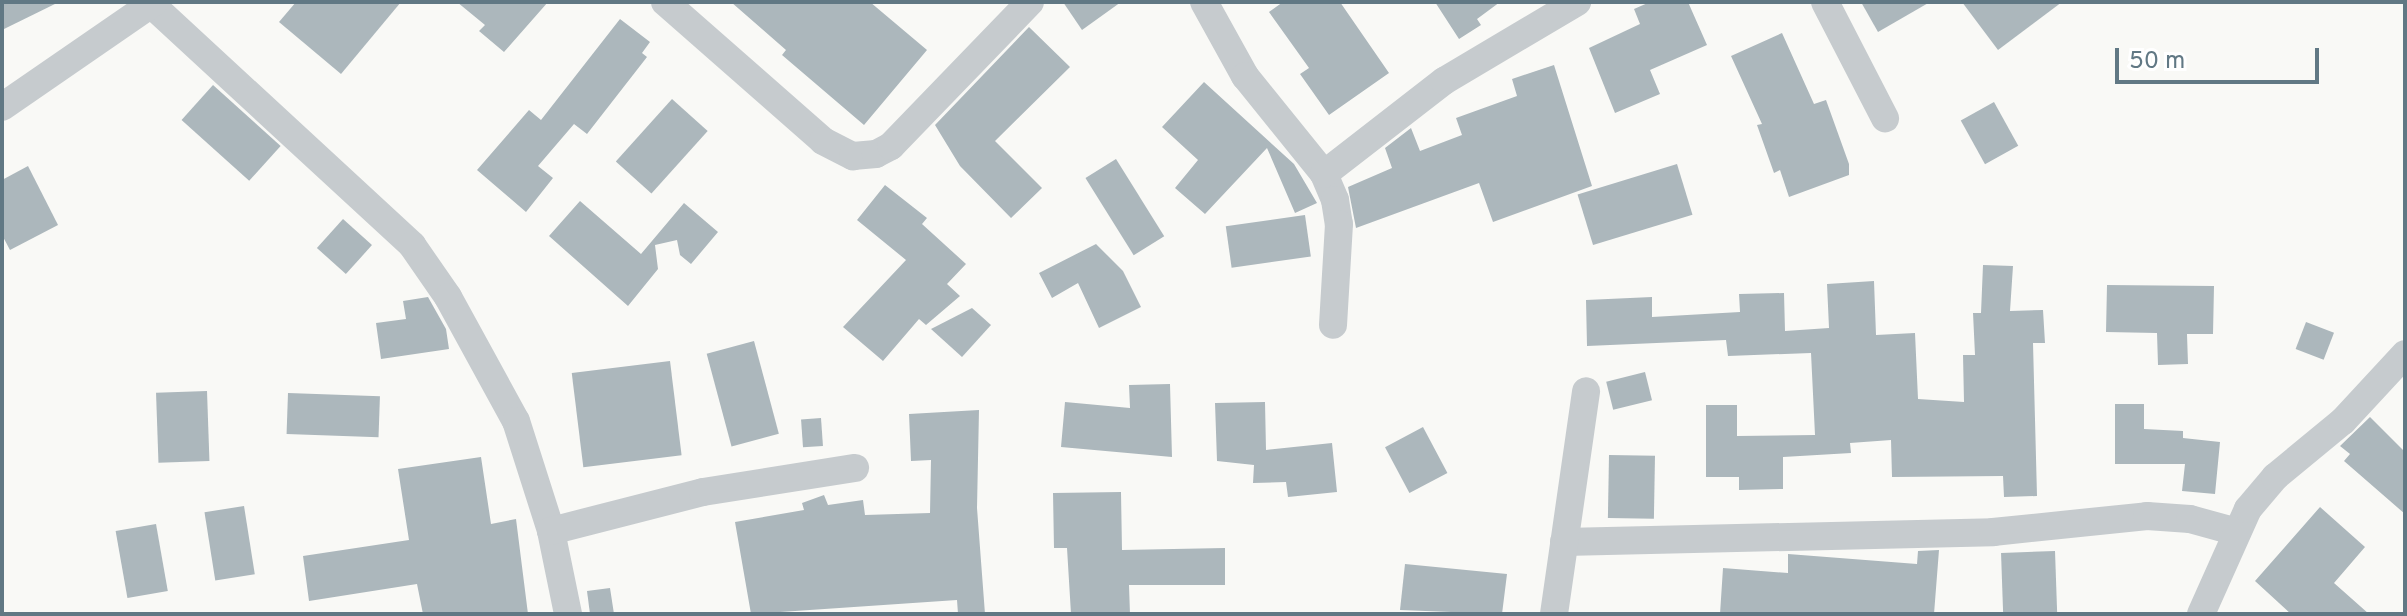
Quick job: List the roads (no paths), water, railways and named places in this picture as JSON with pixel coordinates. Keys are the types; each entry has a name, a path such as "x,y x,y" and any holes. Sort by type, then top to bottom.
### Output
{"street":[{"path":"665,2 823,141 853,156 876,154 891,146 1030,2"},
{"path":"1204,2 1245,76 1324,174 1339,224 1333,325"},
{"path":"1324,174 1444,81 1577,2"},
{"path":"1825,2 1885,118"},
{"path":"2,107 113,12 153,4 412,245 491,370 516,421 551,531 568,614"},
{"path":"2201,614 2237,532 2275,477 2343,421 2405,354"},
{"path":"1554,614 1586,391"},
{"path":"551,531 703,492 855,468"},
{"path":"1564,542 1993,532 2147,516 2190,519 2237,532"}]}
